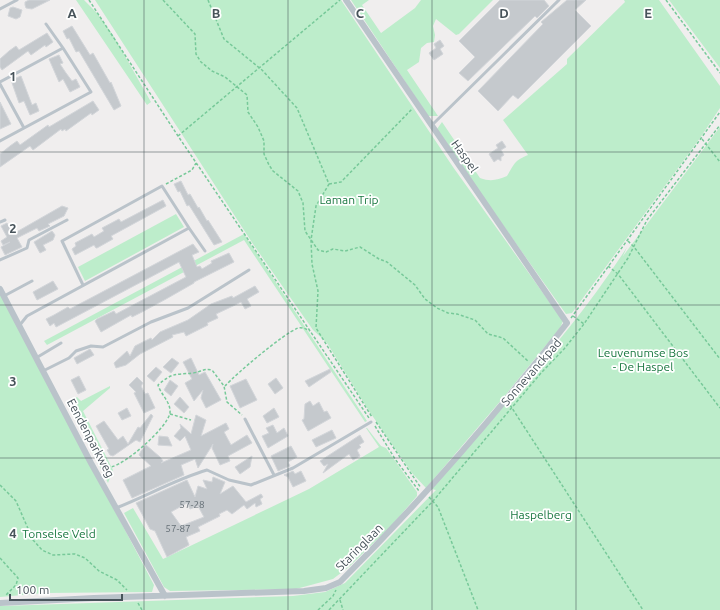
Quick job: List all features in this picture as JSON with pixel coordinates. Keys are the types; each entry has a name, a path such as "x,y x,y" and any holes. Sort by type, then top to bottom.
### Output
{"street":[{"name":"Haspel","path":"346,0 416,105 567,323"},
{"name":"Eendenparkweg","path":"0,289 94,468 165,596"},
{"name":"Staringlaan","path":"0,603 304,592 326,588 340,582 394,527 423,494 534,367 567,323"}],"lane":[{"path":"0,9 17,0"},
{"path":"431,126 559,0"},
{"path":"0,141 91,92 46,24"},
{"path":"24,128 0,83 63,48"},
{"path":"83,285 62,241 162,186 205,250"},
{"path":"0,222 5,220"},
{"path":"0,260 27,248 29,240 67,220"},
{"path":"19,326 27,316 189,228"},
{"path":"43,371 69,358 76,351 91,346 103,348 152,322 188,308 249,270"},
{"path":"4,296 32,281"},
{"path":"36,358 61,343"},
{"path":"245,418 274,475"},
{"path":"116,508 146,497 194,474 207,470 229,480 251,485 293,468 371,422"}],"path":[{"path":"89,0 178,136 296,309 395,459 423,494"},
{"path":"163,0 195,34 196,54 200,62 247,95 248,112 264,141 264,154 269,166 298,191 302,203 305,231 318,250 326,252 332,249 346,251 360,247 379,259 387,262 415,285 425,299 437,308 448,313 457,314 475,320 488,334 503,338 541,373"},
{"path":"208,0 224,39 259,68 296,108 329,184"},
{"path":"178,136 340,0"},
{"path":"666,0 720,73"},
{"path":"329,184 342,182 416,105"},
{"path":"584,324 573,316 720,112"},
{"name":"Sonnevanckpad","path":"329,610 433,501 541,373 564,349 584,324 618,274 634,247 647,220 720,125"},
{"path":"702,139 720,162"},
{"path":"162,186 192,170 196,163"},
{"path":"329,184 316,206 311,240 312,264 318,291 316,328 369,413 423,494"},
{"path":"628,241 720,359"},
{"path":"608,266 618,274 720,408"},
{"path":"224,386 277,342 298,328 304,328 310,331"},
{"path":"94,468 112,467 143,447 161,429 170,414 169,404 158,385 168,376 182,372 194,373 205,368 212,370 224,386 227,402 245,418"},
{"path":"512,408 643,610"},
{"path":"170,414 191,420"},
{"path":"0,485 16,501 33,540 42,550 53,555 75,554 85,558 99,571 117,580 136,597"},
{"path":"433,501 438,507 478,610"},
{"path":"0,558 18,578 16,585 0,603"},
{"path":"318,610 333,596 340,582"},
{"path":"340,599 343,610"}],"green space":[{"path":"76,0 84,0 97,13 113,35 151,102 147,105"},
{"name":"Laman Trip","path":"95,0 341,0 453,167 563,321 560,328 503,398 426,488 412,473 369,411 327,343 313,330 253,244"},
{"path":"351,0 369,0 362,5 381,33 415,8 421,0 493,0 459,34 456,35 436,19 433,26 435,35 434,42 427,43 421,48 419,62 407,70 438,116 428,116"},
{"path":"624,0 659,0 720,86 720,108 700,138 572,313 566,314 473,183 437,129 442,122 480,178 494,180 507,176 515,163 528,155 503,120 567,64 567,59 625,2"},
{"path":"669,0 720,0 720,68"},
{"path":"720,127 720,610 0,610 0,606 293,596 325,592 345,583 436,490 431,489 534,371 583,310 627,247 623,256"},
{"path":"176,214 184,227 85,281 78,267"},
{"path":"244,234 367,421 365,422 244,240 47,345 44,341"},
{"name":"Tonselse Veld","path":"0,293 154,585 152,592 45,593 0,597"},
{"path":"110,386 110,388 83,411 113,470 108,483 67,403 77,397 81,401"},
{"path":"366,428 381,446 386,448 417,492 417,496 392,525 350,566 333,579 296,589 170,591 164,587 124,513 133,508 163,559 309,489 379,447"}],"building":[{"path":"29,0 50,0 32,9 26,8 25,5 25,2"},
{"path":"500,0 544,0 549,6 537,18 535,16 468,81 459,73 475,57 459,41"},
{"path":"567,0 586,0 575,10 591,26 518,99 513,95 498,111 478,91 543,24 541,22"},
{"path":"13,7 22,10 20,17 16,19 8,16 10,8"},
{"path":"72,26 90,55 93,53 110,83 111,82 121,106 114,110 79,51 76,52 69,38 67,39 63,31"},
{"path":"47,33 53,42 46,47 45,45 31,55 28,51 2,70 0,67 0,59 9,51 16,46 19,50"},
{"path":"440,40 444,46 440,49 443,54 434,60 429,53 436,48 434,44"},
{"path":"59,55 63,63 60,64 72,81 76,79 80,87 70,92 63,79 59,82 49,59"},
{"path":"21,76 32,105 36,103 39,111 30,115 24,101 19,103 11,80"},
{"path":"93,101 99,110 92,115 91,113 66,131 65,129 62,131 61,129 33,150 30,146 0,167 0,154 17,141 20,145 48,125 49,127"},
{"path":"0,102 11,124 0,129"},
{"path":"502,141 506,147 501,150 504,155 501,157 501,161 498,159 494,162 489,154 498,148 496,145"},
{"path":"181,181 188,195 190,194 222,242 214,245 189,205 187,206 180,191 178,192 174,184"},
{"path":"163,200 166,206 111,236 113,239 97,248 94,245 75,255 72,249 76,246 75,243 92,234 94,237 104,231 102,228 119,219 121,222"},
{"path":"62,206 68,208 64,216 48,224 50,226 39,231 37,228 17,238 22,247 5,255 1,247 10,242 3,245 1,241 7,237 1,226 7,223 13,234"},
{"path":"52,231 55,235 53,240 43,245 46,250 40,253 34,242"},
{"path":"193,244 199,252 192,255 197,267 200,266 202,269 212,263 211,261 229,253 234,262 194,282 142,312 132,317 131,315 101,332 95,321 97,319 114,311 116,314 186,277 179,262 56,327 54,323 50,326 46,319 68,307 70,309"},
{"path":"53,281 58,289 37,300 33,292"},
{"path":"255,286 259,292 247,299 251,306 245,309 241,302 216,314 218,318 207,323 208,325 186,336 184,332 172,335 173,337 140,354 126,365 116,368 114,363 127,351 130,356 135,346 151,338 152,340 160,332 188,320 211,304 232,296 233,298"},
{"path":"90,349 94,355 77,364 74,358"},
{"path":"172,358 179,363 171,373 163,367"},
{"path":"191,358 199,375 205,372 221,400 206,408 201,398 203,390 194,401 185,383 192,379 183,362"},
{"path":"156,367 162,372 154,382 147,376"},
{"path":"330,369 331,372 309,387 305,381"},
{"path":"79,376 86,390 78,394 71,380"},
{"path":"137,377 143,383 141,386 145,394 148,393 155,408 144,413 134,393 136,392 129,385"},
{"path":"276,378 283,388 275,394 268,384"},
{"path":"246,379 257,400 240,408 230,386"},
{"path":"170,380 178,386 171,396 164,390"},
{"path":"180,397 189,407 184,413 174,404"},
{"path":"310,401 313,406 319,402 324,412 327,411 331,418 308,431 302,420 304,419 305,404"},
{"path":"127,408 131,416 122,420 118,413"},
{"path":"274,408 279,417 267,423 263,416"},
{"path":"151,414 153,416 140,442 136,440 113,456 110,455 107,450 109,449 96,426 104,421 118,440 123,436 128,444 138,427 140,428"},
{"path":"196,415 206,420 201,436 226,423 229,429 224,432 231,445 247,435 252,443 228,456 230,461 220,465 212,448 213,444 198,468 195,459 181,465 184,475 132,498 123,480 151,466 139,455 141,451 146,445 160,457 163,461 161,463 191,450 185,436 180,441 174,436 181,428 180,424 191,434"},
{"path":"273,425 277,433 284,428 288,436 268,448 262,436 269,433 266,428"},
{"path":"332,430 336,438 316,447 312,440"},
{"path":"360,435 364,442 359,445 361,447 357,450 360,456 353,460 349,454 323,473 328,464 324,466 320,461"},
{"path":"159,436 168,437 172,446 158,445"},
{"path":"291,446 297,457 288,462 290,466 278,471 271,456"},
{"path":"252,456 250,467 240,474 235,467"},
{"path":"293,471 295,474 301,471 306,481 293,487 288,477 284,475"},
{"path":"213,477 225,482 220,494 233,486 246,502 261,494 263,497 260,499 262,504 256,507 255,503 247,509 244,505 232,514 227,510 219,514 220,516 198,527 200,531 186,537 189,545 167,557 155,531 150,529 136,503 187,480 195,497 198,486 207,489 203,480 212,482","holes":["187,503 190,509 198,506 204,517 181,526 171,512"]}],"park label":[{"name":"Leuvenumse Bos - De Haspel","path":"643,359"},
{"name":"Haspelberg","path":"541,514"}]}
